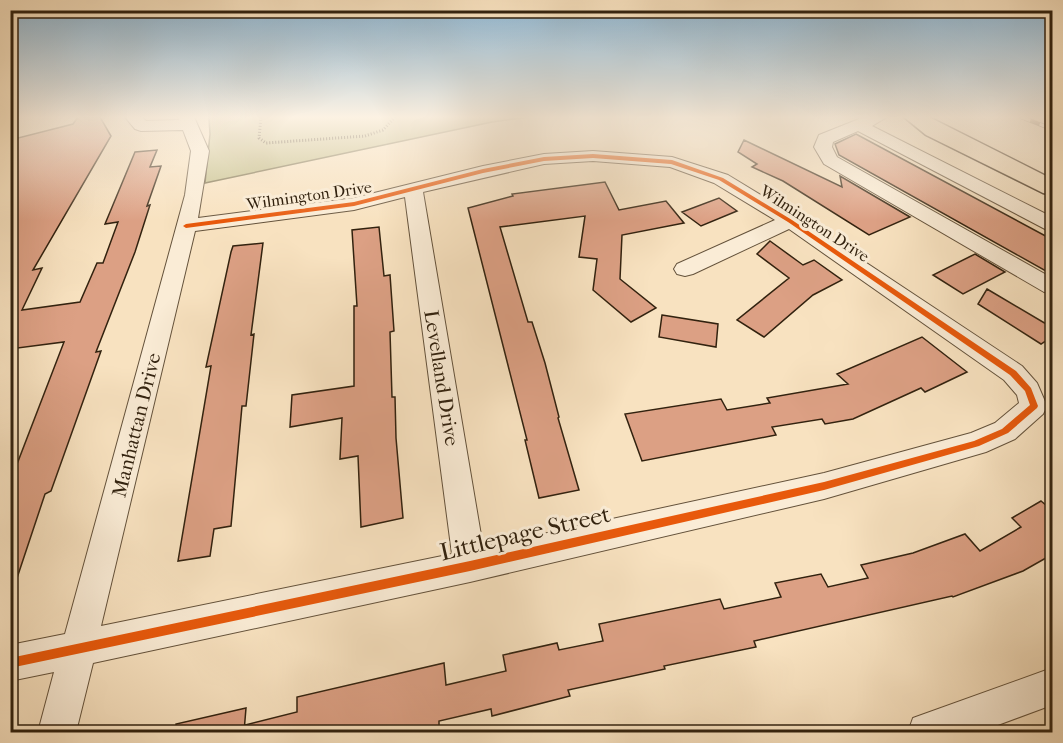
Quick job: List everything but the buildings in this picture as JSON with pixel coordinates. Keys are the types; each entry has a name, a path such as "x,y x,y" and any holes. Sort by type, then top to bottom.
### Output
{"main road":[{"path":"978,152 1053,188"},
{"path":"1004,152 1053,174"}],"street":[{"name":"Manhattan Drive","path":"57,732 186,226 200,152"},
{"path":"826,152 830,160 1053,287"},
{"path":"910,152 1053,225"},
{"name":"Wilmington Drive","path":"186,226 354,204 483,171 544,159 593,156 672,162 721,179 790,221 1013,372 1043,409"},
{"name":"Levelland Drive","path":"413,190 470,566"},
{"path":"685,269 790,221"},
{"name":"Littlepage Street","path":"10,663 470,566 824,486 976,444 1005,431 1043,409"},
{"path":"927,732 1053,687"}],"shaded area":[{"path":"208,152 352,152 205,183"}],"cycle path":[{"path":"10,663 470,566 824,486 976,444 1005,431 1034,406 1028,390 1013,373 790,221 721,179 672,162 593,156 544,159 483,171 354,204 186,226"}]}
